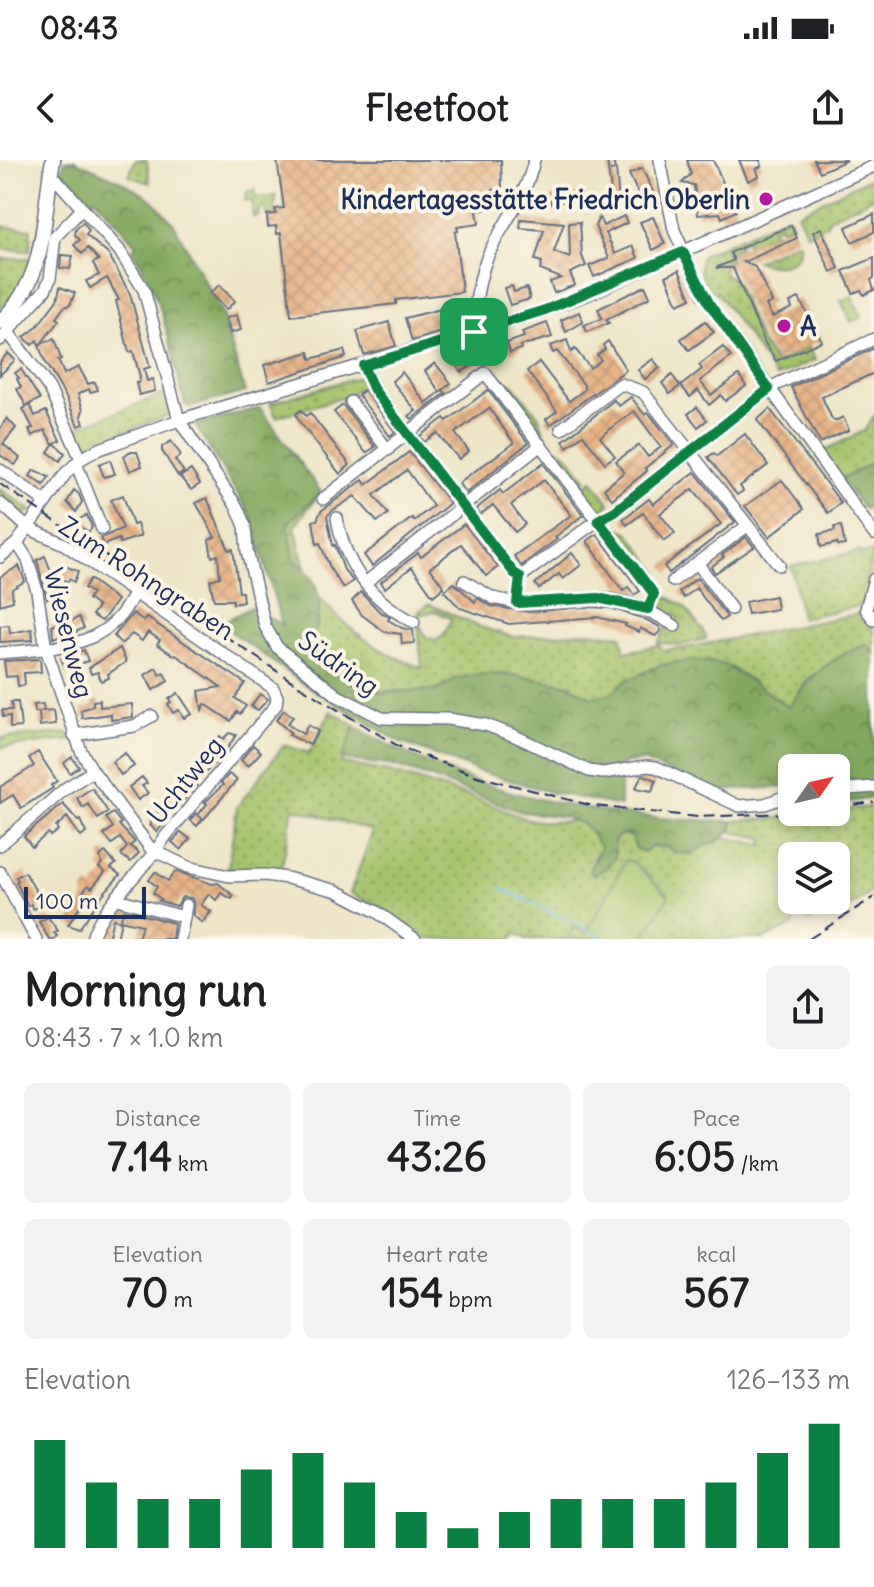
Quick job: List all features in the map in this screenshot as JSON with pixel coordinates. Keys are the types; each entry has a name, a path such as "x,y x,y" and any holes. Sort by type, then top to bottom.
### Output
{"main road":[{"path":"3,331 34,276 53,160"}],"street":[{"path":"474,332 476,304 488,254 524,192 534,160"},
{"path":"660,160 671,220 683,252 709,303 874,534"},
{"path":"0,557 17,543 78,461 97,450 179,420 584,296 874,166"},
{"name":"Südring","path":"49,178 57,180 119,250 144,290 179,420 237,507 245,526 247,551 265,626 277,647 338,696 382,718 467,720 515,736 589,771 603,773 656,767 739,806 765,804 778,799"},
{"path":"82,209 55,237 50,279 45,290 3,331 35,366 49,388 102,529"},
{"path":"517,603 520,577 615,511 769,388 874,339"},
{"path":"363,366 374,390 461,507 520,577"},
{"path":"323,499 485,373 654,594 648,609"},
{"path":"561,429 619,385 624,384 645,393 779,565"},
{"path":"351,402 388,450"},
{"path":"365,583 541,445"},
{"path":"0,470 46,502"},
{"name":"Zum Rohngraben","path":"0,503 28,528 64,544 273,688"},
{"path":"337,518 346,553 365,583 386,605 414,622"},
{"path":"673,581 747,526"},
{"name":"Wiesenweg","path":"17,543 28,560 37,591 46,649 74,735 93,771 146,843 156,852 188,867 229,876 287,878 337,891 377,912 415,939"},
{"path":"698,564 731,609"},
{"path":"874,579 866,609 874,620"},
{"path":"464,581 493,598 517,603 598,598 648,609 675,626"},
{"path":"0,653 46,649 90,638 119,617 135,592"},
{"name":"Uchtweg","path":"92,939 100,920 165,837 276,705 273,688"},
{"name":"Wiesenweg","path":"74,735 134,726 152,716"},
{"path":"0,845 66,788 93,771"},
{"path":"850,789 874,787"},
{"path":"0,872 36,939"},
{"path":"117,899 184,917"},
{"path":"180,939 186,905"}],"green space":[{"path":"65,160 74,160 119,180 153,200 174,224 222,314 245,392 190,407 185,405 159,305 132,250 136,245 95,198 90,202 61,172"},
{"path":"135,160 147,160 150,183 129,176"},
{"path":"874,176 874,197 831,217 826,225 807,234 797,213"},
{"path":"255,189 256,198 276,196 275,214 266,215 265,208 259,209 259,216 253,217 252,201 245,201 247,192"},
{"path":"788,216 792,224 781,229 779,225 772,229 774,233 747,245 745,241 738,244 740,247 728,253 731,260 721,265 726,275 734,279 760,341 776,364 809,347 815,360 776,377 716,291 711,294 700,264 704,254"},
{"path":"0,226 31,229 30,251 0,249"},
{"path":"796,242 800,244 799,252 790,262 770,265 756,261"},
{"path":"32,258 23,281 0,311 0,259"},
{"path":"852,296 862,317 851,322 841,301"},
{"path":"492,375 513,384 539,417 546,439 542,443"},
{"path":"359,377 363,387 347,396 276,417 270,403"},
{"path":"166,393 170,408 167,416 82,448 73,429"},
{"path":"260,408 321,492 288,523 294,559 306,570 317,592 318,616 311,656 346,681 380,692 438,690 457,678 484,674 512,675 569,685 591,697 610,694 627,680 661,665 695,660 727,665 789,707 822,669 842,655 867,644 874,652 874,798 850,802 850,754 778,754 778,788 713,791 644,761 620,764 620,806 554,793 478,771 400,742 304,684 220,624 251,607 282,625 251,516 195,425"},
{"path":"874,416 874,462 841,479 821,452 864,431"},
{"path":"549,444 568,455 585,480 575,487 545,447"},
{"path":"874,462 874,505 863,509 841,479"},
{"path":"592,480 610,504 596,514 578,491"},
{"path":"0,489 32,511 24,514 0,499"},
{"path":"321,492 295,526 305,568 294,559 288,523"},
{"path":"609,523 628,532 659,573 657,590 605,526"},
{"path":"860,551 861,554 874,552 861,606 801,618 791,566"},
{"path":"662,594 684,606 706,639 680,645 658,643 667,626 676,622 678,617 661,606 657,610 654,608"},
{"path":"321,599 367,641 422,668 418,625 426,637 436,640 443,636 452,619 435,611 419,615 418,612 429,604 480,627 514,637 586,632 621,635 625,652 659,645 663,650 686,648 861,613 874,630 874,652 867,645 809,678 789,707 727,665 627,680 610,694 591,698 569,685 512,675 484,674 457,678 438,690 380,692 346,681 311,656"},
{"path":"331,711 355,726 341,763 393,773 471,797 526,819 575,821 585,825 602,848 593,859 621,834 650,845 666,847 700,846 724,837 763,845 763,838 732,832 733,821 778,818 778,826 850,826 850,810 874,806 874,890 850,907 850,842 778,842 778,914 835,914 814,917 811,922 797,915 792,926 764,939 642,939 669,896 599,939 526,939 516,933 512,939 423,939 383,910 350,893 373,831 293,808 281,872 242,872 228,868 237,807 284,745 309,753"},
{"path":"355,726 398,750 443,769 537,799 635,815 733,821 731,829 722,838 692,855 671,851 669,847 652,846 645,852 636,849 631,835 621,834 614,841 615,857 606,868 594,875 589,871 601,848 585,825 565,817 522,812 394,766 342,759"},
{"path":"69,733 72,740 0,748 0,738"},
{"path":"626,860 634,863 669,896 642,939 568,939 573,927 586,933"}],"building":[{"path":"277,160 501,160 502,189 493,190 494,199 485,200 486,209 477,211 479,224 457,227 458,231 455,232 462,292 396,300 396,304 291,316 281,233 277,234 276,226 268,227 267,215 276,214 275,209 284,208"},
{"path":"607,160 613,160 615,170 610,171 616,170 619,200 612,200"},
{"path":"687,160 713,160 725,187 728,187 736,211 722,218 720,213 698,215 694,185 682,183 691,174"},
{"name":"Kindertagesstätte Friedrich Oberlin","path":"739,160 760,160 762,166 756,169 759,176 748,181"},
{"path":"814,160 847,160 820,172"},
{"path":"642,168 654,194 641,200 629,174"},
{"path":"582,194 582,200 551,203 550,197"},
{"path":"874,214 874,232 852,242 846,227"},
{"path":"624,216 627,223 606,233 615,254 633,246 638,258 594,277 589,266 609,258 595,226 599,217 603,226"},
{"path":"653,217 665,244 653,250 640,222"},
{"path":"521,219 564,223 554,252 570,258 569,223 580,222 582,256 586,266 570,273 575,285 554,293 550,282 561,278 540,270 542,262 535,260 544,230 520,228"},
{"path":"83,222 89,231 86,235 109,255 130,294 150,367 144,369 147,381 153,379 155,391 139,395 136,383 139,383 140,377 133,351 129,352 116,301 119,300 107,278 90,288 86,281 99,275 93,263 99,260 88,248 82,254 74,245 80,240 75,235 76,229"},
{"path":"791,225 797,238 744,262 755,267 772,302 766,305 772,317 792,308 790,302 799,298 822,341 776,361 764,341 733,268 716,268 734,260 730,253"},
{"path":"821,228 839,268 831,272 813,232"},
{"path":"61,255 73,256 70,269 60,268"},
{"path":"874,258 874,278 871,280 874,290 864,295 861,290 853,293 843,271"},
{"path":"679,270 691,298 678,304 666,276"},
{"path":"219,285 235,301 226,310 210,293"},
{"path":"512,286 514,292 527,288 530,299 510,305 504,288"},
{"path":"645,286 650,297 606,320 609,323 587,332 584,325 602,319 598,309"},
{"path":"60,287 75,293 70,305 64,307 56,318 59,320 41,344 54,339 64,374 79,367 88,384 95,382 98,390 90,392 89,389 78,394 84,424 78,426 37,340 32,345 24,337 36,328 57,300"},
{"path":"453,306 459,327 412,341 405,318"},
{"path":"579,312 583,322 566,332 561,320"},
{"path":"237,315 241,330 230,333 226,318"},
{"path":"705,321 714,332 689,350 681,339"},
{"path":"389,322 396,346 364,355 357,331"},
{"path":"547,323 552,337 520,346 521,349 510,353 507,343 524,337 522,332"},
{"path":"567,340 571,352 575,349 590,368 601,360 597,355 605,349 603,345 608,341 626,370 550,425 546,419 557,411 527,371 539,362 569,401 584,390 584,385 550,346"},
{"path":"723,347 731,357 700,381 711,395 739,375 746,386 725,401 721,395 709,405 698,390 690,397 681,386 702,369 699,365"},
{"path":"874,348 874,373 822,397 832,419 835,421 843,417 849,430 820,443 791,387"},
{"path":"344,350 346,357 269,382 264,365 309,352 311,359"},
{"path":"463,351 474,365 461,372 452,360"},
{"path":"8,353 15,360 0,375 0,362"},
{"path":"653,359 660,368 645,379 638,370"},
{"path":"435,363 451,383 440,392 425,371"},
{"path":"21,369 40,399 26,406 17,389 21,387 15,373"},
{"path":"402,372 426,403 443,390 446,393 412,419 409,416 416,411 392,381"},
{"path":"672,375 680,386 670,394 662,383"},
{"path":"364,390 395,432 390,436 358,395"},
{"path":"488,390 528,443 466,493 459,484 461,481 514,443 489,408 455,433 469,451 459,459 437,433 424,442 420,436 444,418 447,421"},
{"path":"631,397 645,415 648,412 674,445 612,499 604,489 624,472 616,461 639,445 648,457 661,447 634,411 600,437 615,456 605,463 583,435 567,447 563,441 614,400 619,406"},
{"path":"30,405 35,416 46,411 60,440 53,444 45,430 32,436 29,429 33,428 23,409"},
{"path":"343,405 375,447 366,453 334,412"},
{"path":"697,407 707,420 698,427 688,414"},
{"path":"770,409 841,503 828,513 757,420"},
{"path":"301,410 306,416 310,413 350,465 340,474 299,421 296,414"},
{"path":"7,418 16,428 3,444 20,458 15,465 0,455 0,429"},
{"path":"745,434 768,465 740,486 743,491 737,495 708,457 714,453 717,456"},
{"path":"171,441 181,455 175,460 184,472 178,476 162,451 162,447"},
{"path":"54,443 65,453 60,461 48,452"},
{"path":"137,452 142,466 130,471 124,456"},
{"path":"409,452 450,503 372,566 364,555 433,506 407,470 374,495 388,514 377,522 355,496 332,511 327,516 333,546 353,581 343,588 331,570 320,543 317,544 313,521 317,520 321,511 363,480 366,485"},
{"path":"110,460 115,474 104,477 99,464"},
{"path":"543,463 583,515 521,566 514,556 571,515 544,480 511,505 525,524 515,532 493,505 480,515 476,509 500,490 503,494"},
{"path":"34,470 49,477 44,485 30,476"},
{"path":"191,470 200,484 191,490 180,477"},
{"path":"695,472 735,522 669,573 664,566 721,524 693,489 660,514 675,533 664,541 643,513 627,525 623,519 649,499 653,504"},
{"path":"782,480 804,509 769,537 745,506"},
{"path":"74,490 82,502 76,512 67,502"},
{"path":"123,495 133,525 137,524 141,536 103,545 101,538 123,528 111,500"},
{"path":"207,498 229,550 233,549 243,602 233,604 233,600 214,600 210,580 220,577 218,555 212,557 209,540 215,537 196,503"},
{"path":"87,515 92,527 89,532 79,526 78,520"},
{"path":"464,524 498,567 486,576 461,544 430,568 444,587 433,596 412,567 385,588 381,582 418,553 421,557"},
{"path":"841,526 845,545 838,546 837,543 821,547 819,534 835,531 834,527"},
{"path":"597,534 640,591 634,595 628,587 623,591 587,541"},
{"path":"746,537 754,547 715,573 711,567"},
{"path":"572,553 581,565 563,579 559,574 539,589 535,584"},
{"path":"45,556 51,571 65,566 78,571 74,582 51,575 61,602 55,603 54,598 47,599 37,560"},
{"path":"19,566 25,581 12,589 13,601 0,605 0,577"},
{"path":"697,578 727,617 721,621 696,588 684,598 679,592"},
{"path":"90,579 117,600 102,621 92,615 98,607 88,599 92,593 84,588"},
{"path":"454,583 475,602 477,598 491,606 529,612 610,608 645,619 660,627 661,631 655,636 640,628 639,632 626,624 597,617 509,624 460,608 444,591"},
{"path":"361,592 379,611 390,617 388,620 413,630 414,643 402,644 401,634 385,632 362,615 352,601"},
{"path":"775,596 777,609 748,614 745,602"},
{"path":"133,613 144,621 146,617 245,683 235,698 246,706 240,714 237,712 231,721 205,704 202,710 199,691 221,687 157,644 160,640 148,632 142,641 132,634 121,644 114,636"},
{"path":"79,617 84,628 53,638 52,626 60,623 61,626"},
{"path":"9,625 10,633 32,629 33,640 0,642 0,626"},
{"path":"120,648 126,662 108,674 109,678 101,681 98,672 91,674 89,668"},
{"path":"84,650 88,661 65,668 61,658"},
{"path":"40,659 41,672 24,673 25,685 18,686 17,676 6,677 4,661"},
{"path":"156,668 160,675 164,673 168,681 153,690 145,675"},
{"path":"178,693 192,714 184,718 179,710 173,713 168,704 171,702 169,699"},
{"path":"260,694 268,699 258,710 251,706"},
{"path":"100,700 100,707 132,704 133,717 111,720 111,714 82,718 81,710"},
{"path":"11,702 18,702 21,727 10,728 10,716 3,717 2,710 12,710"},
{"path":"43,704 44,711 54,710 56,724 40,726 39,712 35,712 34,705"},
{"path":"284,710 293,717 287,724 303,734 308,725 318,731 310,745 289,735 291,733 276,720"},
{"path":"229,733 236,735 226,750 216,741"},
{"path":"253,745 261,752 248,766 241,760"},
{"path":"38,752 57,781 51,785 53,788 21,808 13,795 0,803 0,787 34,766 29,758"},
{"path":"125,753 134,766 121,775 112,762"},
{"path":"209,756 216,762 196,781 198,783 174,812 171,809 157,832 148,818 159,811 176,786 179,788"},
{"path":"72,757 79,767 70,773 64,763"},
{"path":"229,774 237,780 204,819 199,816 203,819 197,826 190,820 196,813 198,815"},
{"path":"644,775 656,780 652,791 636,788"},
{"path":"142,777 147,783 142,786 148,793 138,800 129,787"},
{"path":"92,788 108,812 98,819 88,804 83,808 77,798"},
{"path":"63,804 80,820 86,833 81,837 67,817 56,827 58,830 50,836 48,833 32,847 24,836"},
{"path":"113,813 121,823 119,825 135,842 130,846 139,853 131,862 121,855 127,847 120,838 112,844 104,835 113,827 106,818"},
{"path":"181,832 190,839 181,850 172,842"},
{"path":"105,852 116,864 111,868 120,875 79,929 68,925 84,900 83,892 88,885 92,888 105,872 99,867 102,863 100,856"},
{"path":"176,871 212,884 218,883 234,896 232,899 221,893 216,900 209,894 201,905 211,912 202,923 193,915 191,898 182,897 177,906 159,901 161,899 153,893 157,887 149,880 155,872 168,881"},
{"path":"25,872 43,904 34,909 31,904 28,906 16,882 16,877"},
{"path":"124,910 174,923 172,939 138,939 142,925 120,920"},
{"path":"48,917 58,931 54,933 57,936 54,939 49,939 39,922"},
{"path":"113,919 121,921 117,939 108,939"}],"waterway":[{"path":"501,888 607,939"}],"railway":[{"path":"0,484 302,688 398,746 477,776 593,806 698,817 778,813"},
{"path":"850,805 874,802"},
{"path":"809,939 874,897"}],"place":[{"name":"Kindertagesstätte Friedrich Oberlin","path":"766,199"},
{"name":"A","path":"784,326"}],"route":[{"path":"683,252 704,296 769,389 615,511 598,520 654,594 648,609 598,598 517,603 520,577 461,507 374,390 363,366 474,332 584,296 683,252"}]}
